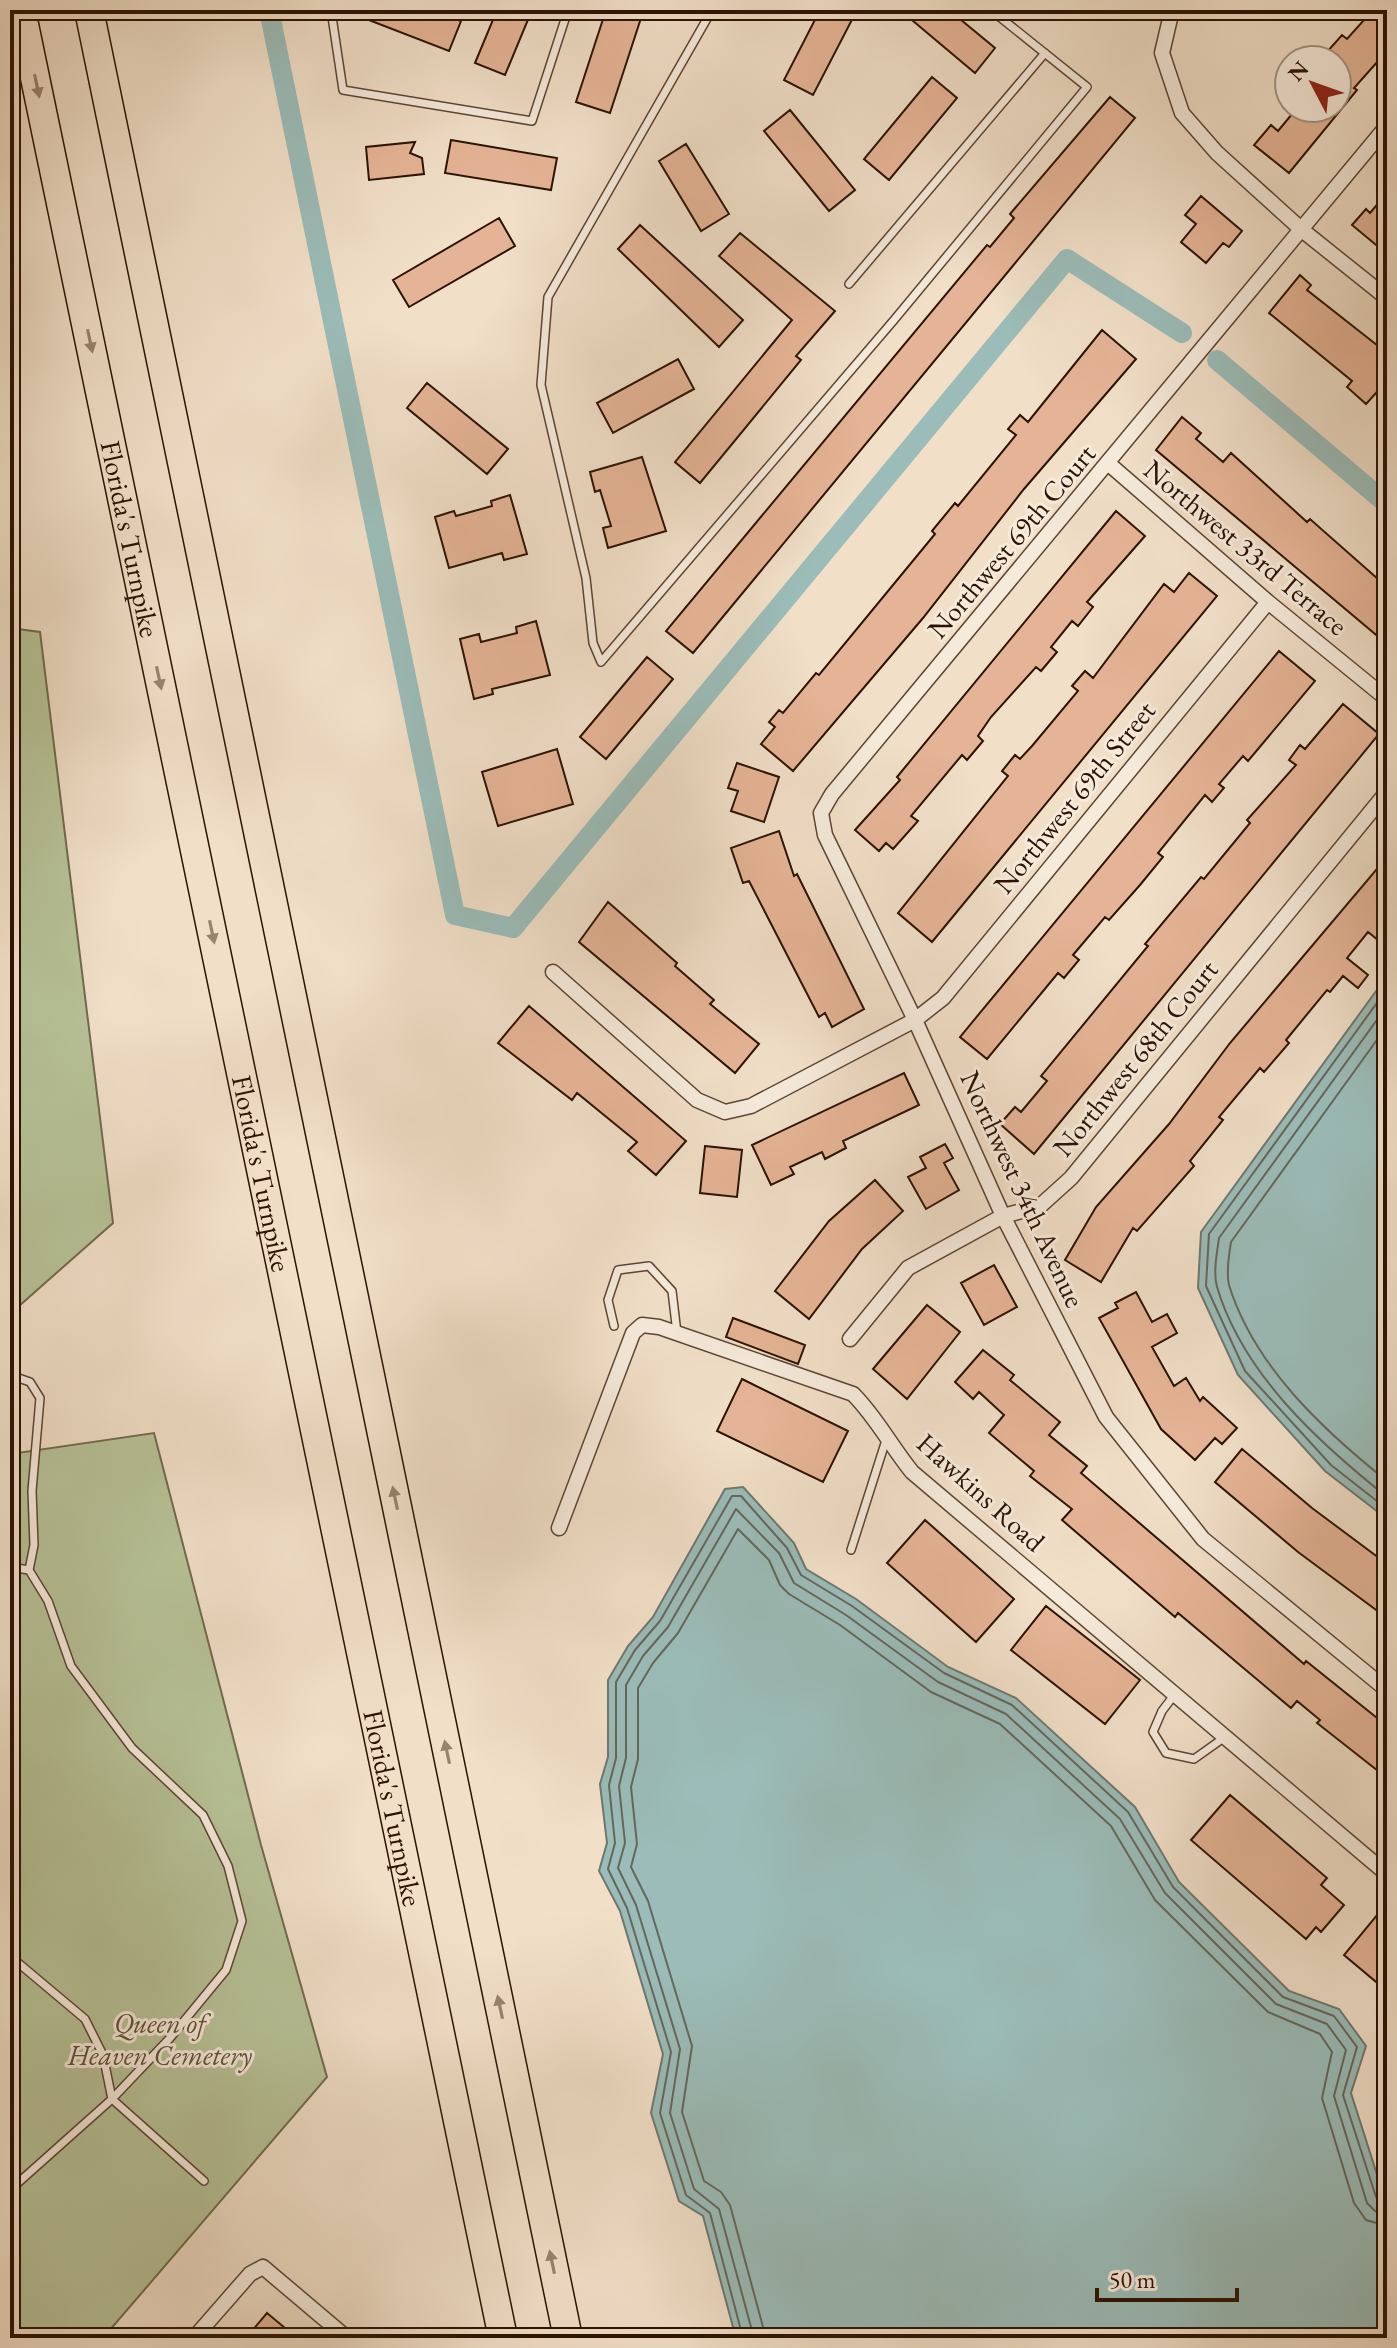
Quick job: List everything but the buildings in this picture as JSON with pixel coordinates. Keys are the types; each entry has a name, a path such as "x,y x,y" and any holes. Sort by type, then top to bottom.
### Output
{"highway":[{"name":"Florida's Turnpike","path":"21,10 503,2338"},
{"path":"89,10 568,2338"}],"street":[{"path":"1172,10 1162,53 1182,113 1217,153 1302,230 1387,298"},
{"name":"Northwest 69th Court","path":"915,1020 825,835 821,813 832,794 1387,126"},
{"name":"Northwest 33rd Terrace","path":"1109,464 1268,602 1387,699"},
{"name":"Northwest 69th Street","path":"915,1020 943,998 1268,602"},
{"name":"Northwest 68th Court","path":"850,1339 908,1268 1003,1216 1040,1206 1071,1178 1387,792"},
{"path":"553,972 697,1100 725,1112 751,1106 915,1020"},
{"name":"Northwest 34th Avenue","path":"915,1020 1003,1216 1106,1417 1203,1539 1387,1690"},
{"name":"Hawkins Road","path":"559,1528 633,1333 642,1325 677,1333 853,1394 873,1413 886,1440 912,1472 1387,1874"},
{"path":"194,2338 250,2274 263,2267 347,2338"}],"lane":[{"path":"331,10 343,90 532,121 568,10"},
{"path":"712,10 548,297 541,385 586,578 593,643 601,662 894,320 1087,87 991,10"},
{"path":"849,284 1045,53"},
{"path":"614,1326 608,1300 618,1270 649,1266 672,1291 677,1333"},
{"path":"10,1375 30,1382 40,1398 32,1491 34,1545 29,1570 48,1601 71,1666 132,1748 203,1815 228,1866 242,1921 226,1970 170,2038 112,2099 10,2190"},
{"path":"851,1550 886,1440"},
{"path":"10,1567 29,1570"},
{"path":"1175,1694 1162,1711 1153,1732 1166,1753 1194,1759 1225,1737"},
{"path":"10,1956 85,2019 103,2055 112,2099 204,2181"}],"green space":[{"path":"10,628 40,632 113,1223 10,1314"},
{"name":"Queen of Heaven Cemetery","path":"154,1433 261,1845 327,2077 103,2338 10,2338 10,1454"}],"water":[{"path":"1387,976 1387,1519 1325,1471 1238,1375 1198,1288 1201,1232"},
{"path":"743,1487 794,1543 806,1569 856,1599 948,1667 1016,1698 1135,1807 1179,1882 1289,1991 1339,2009 1366,2046 1351,2093 1387,2206 1387,2338 736,2338 703,2216 679,2201 651,2113 663,2054 620,1911 599,1871 607,1843 600,1784 608,1757 608,1680 628,1646 653,1617 725,1489"}],"waterway":[{"path":"269,10 455,915 513,928 1067,259 1182,333"},
{"path":"1217,360 1387,504"}]}
